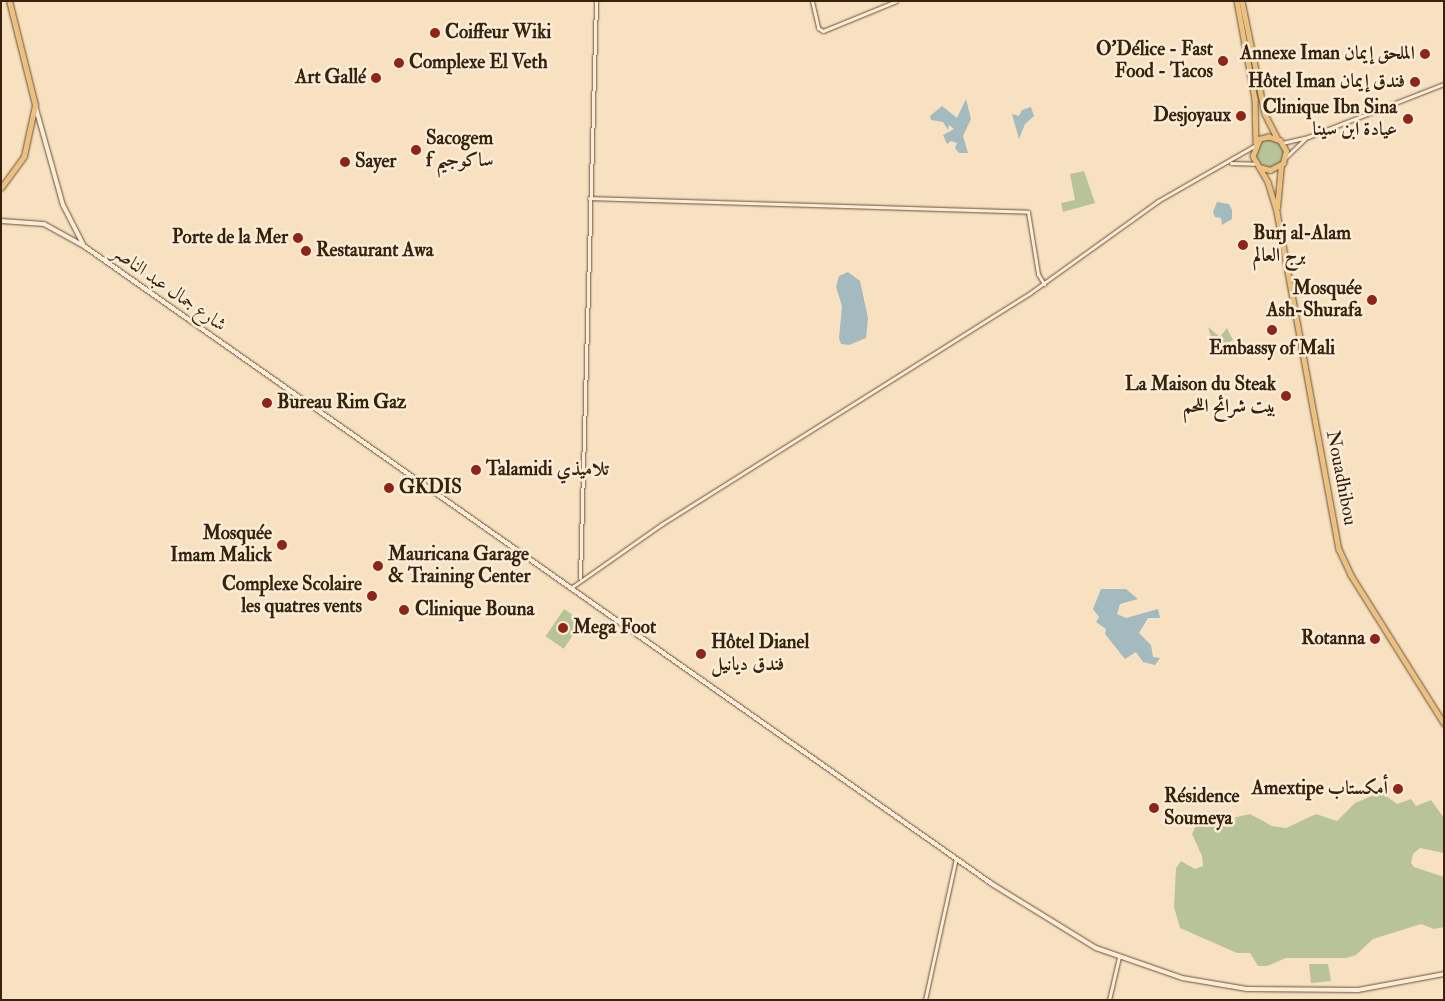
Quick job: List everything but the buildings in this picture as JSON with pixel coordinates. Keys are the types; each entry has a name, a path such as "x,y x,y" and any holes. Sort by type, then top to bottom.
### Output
{"main road":[{"path":"1,188 24,156 36,105 9,1"},
{"path":"1237,1 1255,99 1255,144 1258,165 1270,170 1281,165 1285,158 1280,141 1266,114 1242,1"},
{"name":"شارع جمال عبد الناصر","path":"36,105 63,205 84,246"},
{"path":"1255,144 1267,137 1280,141"},
{"name":"Nouadhibou","path":"1258,165 1277,212 1339,549 1351,575 1444,723"},
{"name":"Nouadhibou","path":"1277,212 1281,165"},
{"name":"شارع جمال عبد الناصر","path":"1,221 44,224 84,246 1054,926 1119,958 1206,983 1282,991 1358,990 1444,974"}],"street":[{"path":"580,578 596,1"},
{"path":"812,1 818,28 823,31 896,1"},
{"path":"1280,141 1308,137 1444,84"},
{"path":"1285,158 1308,137"},
{"path":"572,587 580,578 1044,284 1158,201 1224,165 1255,144"},
{"path":"1224,165 1244,161 1258,165"},
{"path":"590,198 1028,212 1038,274 1044,284"},
{"path":"925,1000 956,858"},
{"path":"1109,1000 1119,958"}],"green space":[{"path":"1270,139 1280,143 1284,153 1280,163 1270,167 1260,163 1256,153 1260,143"},
{"path":"1084,171 1095,203 1063,212 1061,203 1075,200 1070,174"},
{"path":"1208,327 1220,337 1227,328 1233,340 1215,351"},
{"name":"Mega Foot","path":"564,609 582,621 564,649 546,636"},
{"path":"1381,792 1397,804 1411,799 1416,806 1431,800 1444,818 1444,853 1420,848 1413,854 1411,863 1414,867 1444,877 1444,927 1434,929 1421,924 1373,939 1356,955 1346,958 1286,958 1267,966 1258,966 1250,953 1237,953 1180,928 1174,907 1176,868 1181,861 1195,869 1203,866 1202,856 1192,834 1196,826 1250,814 1272,826 1286,828 1316,814 1337,821 1355,803"},
{"path":"1309,964 1328,964 1331,981 1311,983"}],"water":[{"path":"966,99 971,119 963,136 968,153 959,153 955,148 957,143 951,141 947,144 943,135 954,129 949,125 948,130 943,122 931,120 930,116 942,106 957,118"},
{"path":"1031,107 1034,116 1025,124 1019,139 1012,114 1019,116 1022,110"},
{"path":"1217,202 1229,204 1232,210 1232,219 1222,225 1221,218 1215,217 1213,212"},
{"path":"848,272 860,281 868,318 866,338 849,345 841,344 839,338 842,306 836,287 839,276"},
{"path":"1101,589 1126,589 1138,599 1120,604 1117,614 1126,618 1158,609 1160,618 1148,618 1139,633 1151,645 1153,657 1160,658 1155,665 1143,662 1136,652 1125,659 1105,634 1106,629 1096,622 1099,617 1093,609"}],"place":[{"name":"Coiffeur Wiki","path":"435,33"},
{"name":"Annexe Iman الملحق إيمان","path":"1425,54"},
{"name":"O'Délice - Fast Food - Tacos","path":"1223,61"},
{"name":"Complexe El Veth","path":"399,63"},
{"name":"Art Gallé","path":"376,78"},
{"name":"Hôtel Iman فندق إيمان","path":"1415,82"},
{"name":"Desjoyaux","path":"1241,116"},
{"name":"Clinique Ibn Sina عيادة ابن سينا","path":"1408,119"},
{"name":"Sacogem f ساكوجيم","path":"416,150"},
{"name":"Sayer","path":"345,162"},
{"name":"Porte de la Mer","path":"298,238"},
{"name":"Burj al-Alam برج العالم","path":"1243,245"},
{"name":"Restaurant Awa","path":"306,251"},
{"name":"Mosquée Ash-Shurafa","path":"1372,300"},
{"name":"Embassy of Mali","path":"1272,330"},
{"name":"La Maison du Steak بيت شرائح اللحم","path":"1286,396"},
{"name":"Bureau Rim Gaz","path":"267,403"},
{"name":"Talamidi تلاميذي","path":"476,470"},
{"name":"GKDIS","path":"389,488"},
{"name":"Mosquée Imam Malick","path":"282,545"},
{"name":"Mauricana Garage & Training Center","path":"378,566"},
{"name":"Complexe Scolaire les quatres vents","path":"372,596"},
{"name":"Clinique Bouna","path":"404,610"},
{"name":"Mega Foot","path":"563,628"},
{"name":"Rotanna","path":"1375,639"},
{"name":"Hôtel Dianel فندق ديانيل","path":"701,654"},
{"name":"Amextipe أمكستاب","path":"1398,789"},
{"name":"Résidence Soumeya","path":"1154,808"}]}
